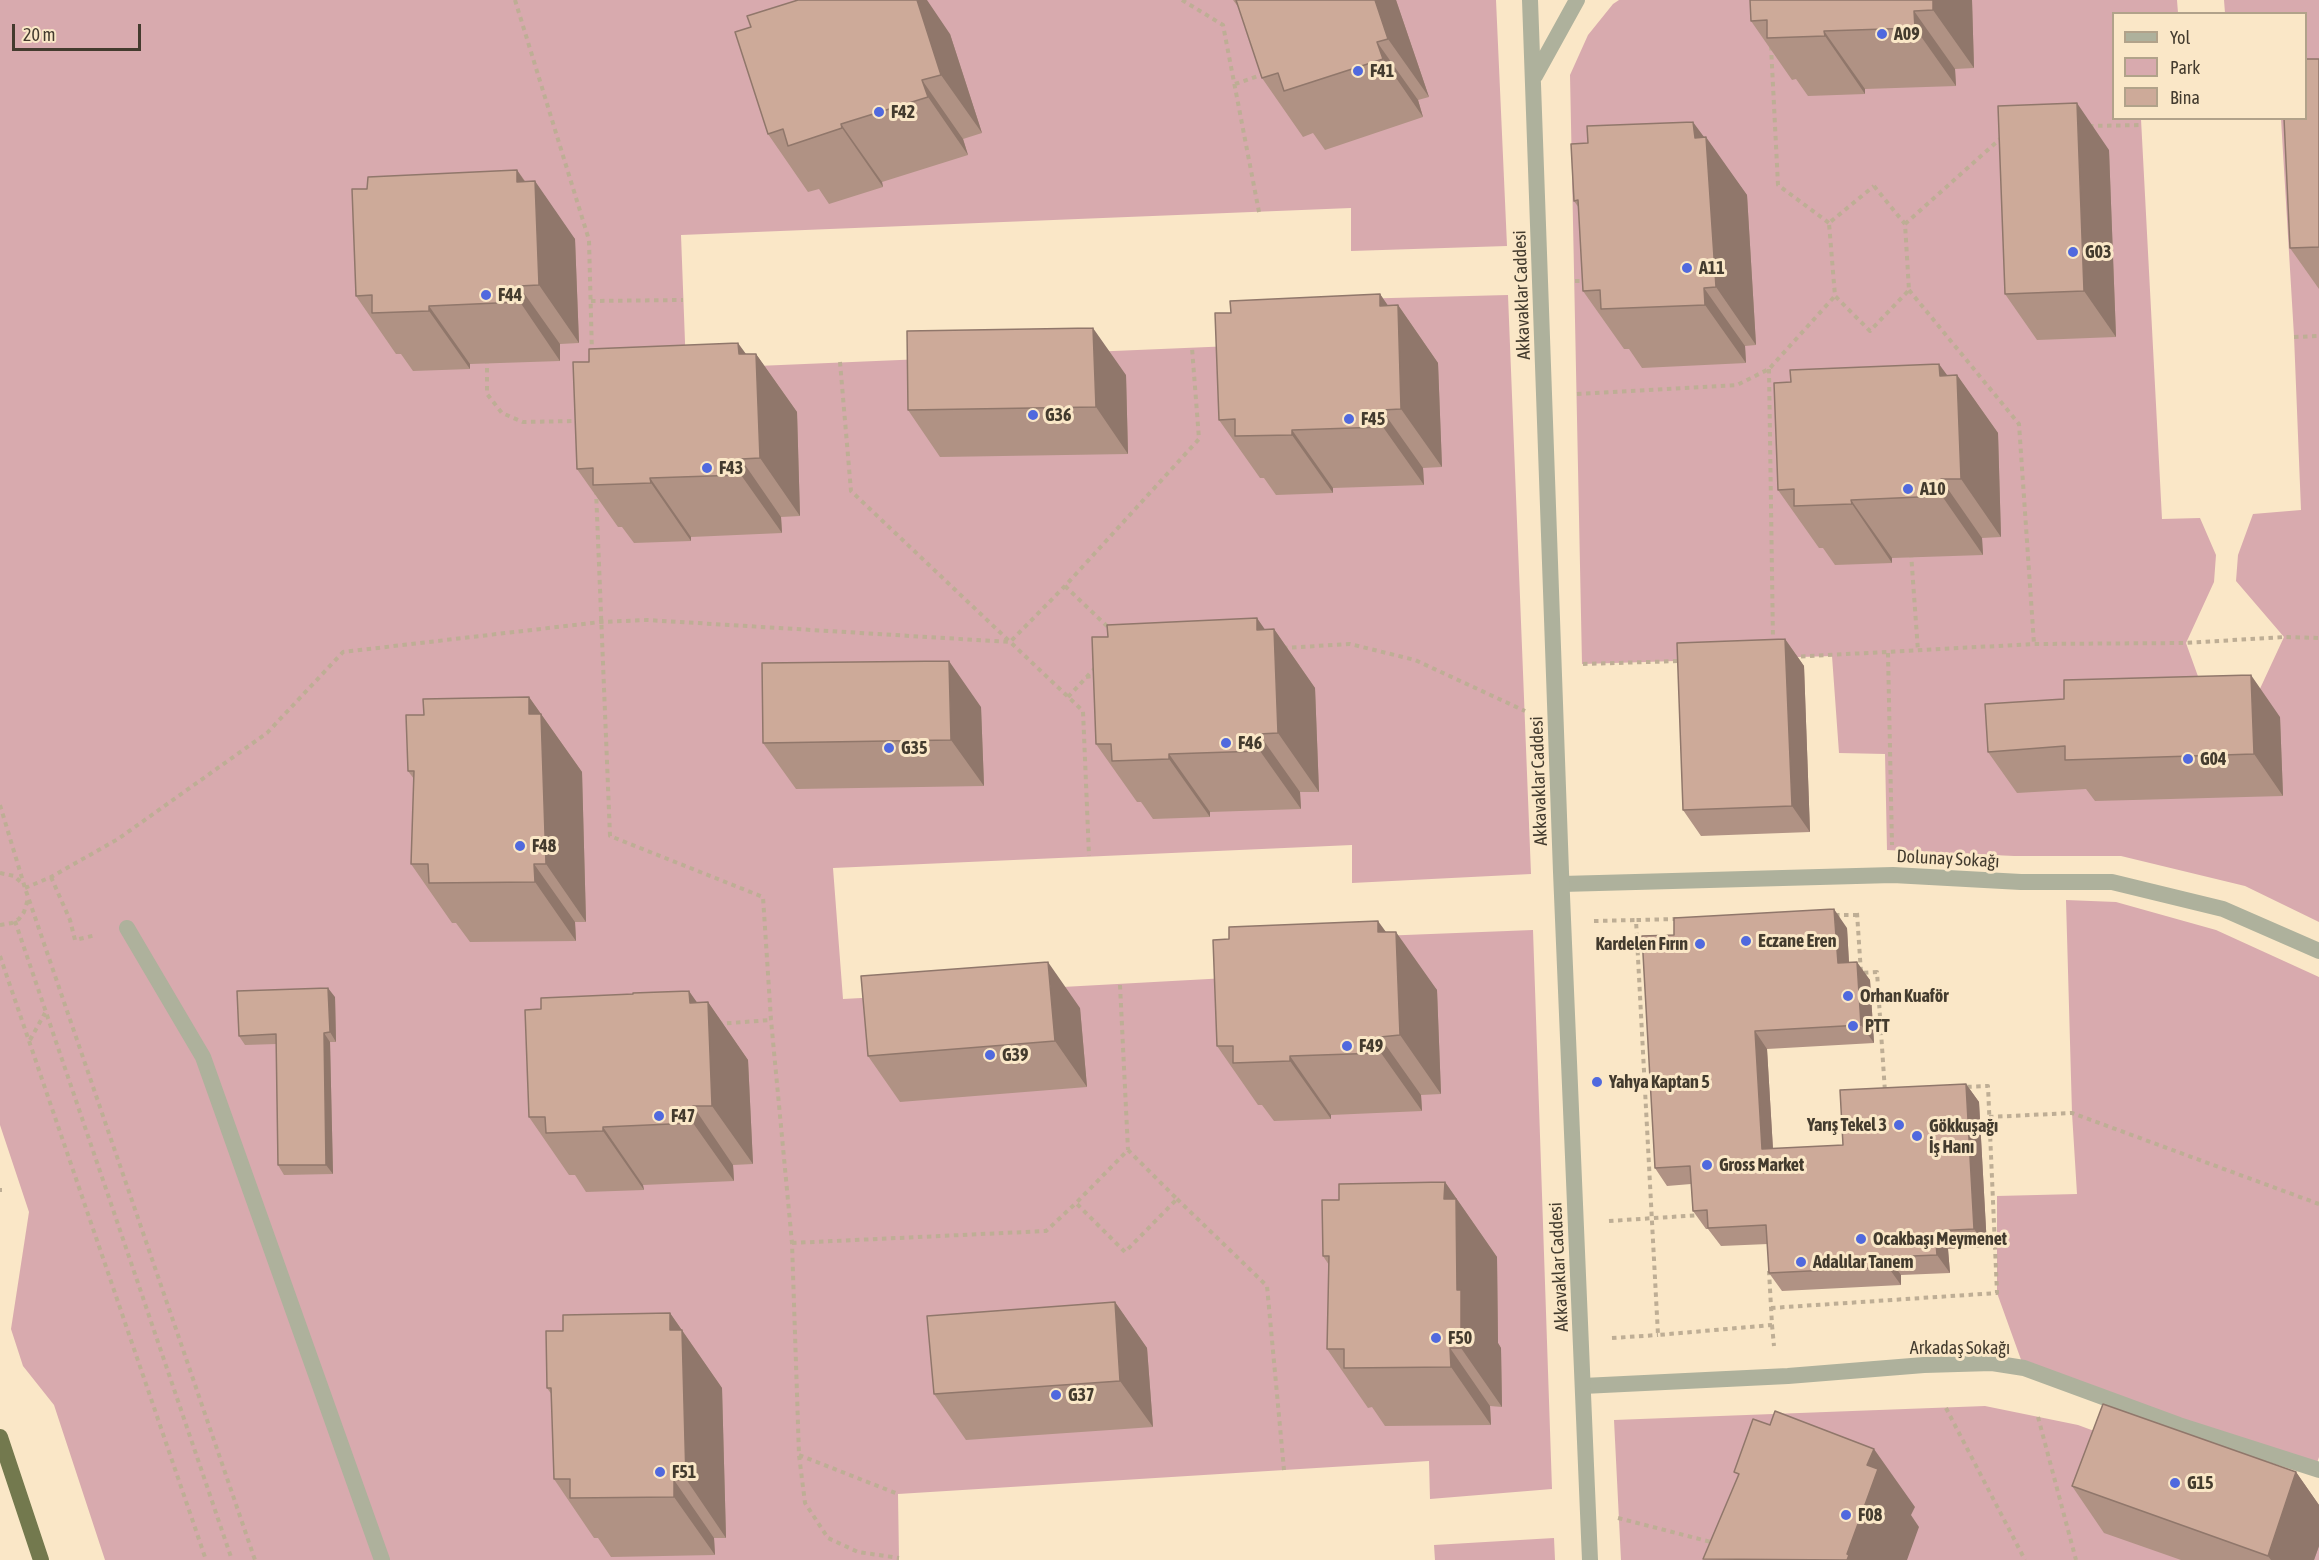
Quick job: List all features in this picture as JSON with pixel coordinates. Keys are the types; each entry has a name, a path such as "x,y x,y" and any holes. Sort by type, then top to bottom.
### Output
{"highway":[{"path":"0,1437 40,1560"}],"street":[{"name":"Akkavaklar Caddesi","path":"1530,0 1562,884 1590,1560"},
{"path":"1534,77 1577,0"},
{"name":"Dolunay Sokağı","path":"1562,884 1893,875 2009,881 2112,882 2223,909 2319,951"},
{"path":"127,928 203,1057 382,1560"},
{"name":"Arkadaş Sokağı","path":"1584,1386 1788,1376 1924,1365 1992,1364 2024,1368 2179,1425 2319,1470"}],"path":[{"path":"515,0 590,240 592,361"},
{"path":"1182,0 1223,25 1259,212"},
{"path":"1770,35 1778,185 1829,223 1835,296 1870,331 1909,290"},
{"path":"1234,84 1274,70"},
{"path":"2083,126 2142,125"},
{"path":"1905,224 2005,135"},
{"path":"1829,223 1874,186 1905,224 1909,290 2019,424 2034,644"},
{"path":"1575,281 1587,280"},
{"path":"1577,394 1737,386 1769,369 1835,296"},
{"path":"591,301 683,300"},
{"path":"2294,336 2319,336"},
{"path":"25,888 51,877 118,839 267,733 343,652 600,622 647,620 1010,642 1065,586 1199,439 1192,348"},
{"path":"487,350 487,394 502,413 523,422 582,421"},
{"path":"840,362 851,490 1083,711 1089,856"},
{"path":"1769,369 1773,646"},
{"path":"596,480 610,836 763,897 771,1020 792,1243 799,1455 805,1503 828,1538 858,1552 899,1558"},
{"path":"1911,544 1918,651"},
{"path":"1065,586 1114,633"},
{"path":"1785,657 2034,644 2186,643 2284,637 2319,638"},
{"path":"1272,649 1350,644 1415,660 1524,711"},
{"path":"1888,653 1893,875"},
{"path":"1582,663 1690,660"},
{"path":"1068,697 1101,663"},
{"path":"1086,677 1098,675"},
{"path":"0,804 25,888 255,1560"},
{"path":"0,873 14,876 25,888 27,904 24,912 15,921 0,925"},
{"path":"1855,876 1861,973 1877,972 1886,1099"},
{"path":"51,877 70,920 75,940 127,928"},
{"path":"1834,915 1857,915"},
{"path":"1594,921 1682,919"},
{"path":"1636,920 1658,1335"},
{"path":"15,921 232,1560"},
{"path":"0,956 206,1560"},
{"path":"1120,985 1128,1150 1267,1286 1284,1470"},
{"path":"29,1041 45,1012"},
{"path":"713,1025 771,1020"},
{"path":"1771,1308 1998,1293 1988,1086 1954,1088"},
{"path":"1885,1092 1897,1092"},
{"path":"1989,1117 2072,1113 2319,1204"},
{"path":"792,1243 1047,1231 1128,1150"},
{"path":"1076,1203 1125,1252 1177,1199"},
{"path":"1609,1221 1705,1215"},
{"path":"1612,1338 1772,1326 1769,1262"},
{"path":"1946,1408 2025,1560"},
{"path":"2038,1417 2076,1560"},
{"path":"799,1455 898,1494"},
{"path":"1618,1518 1722,1544"}],"green space":[{"path":"0,0 1496,0 1507,246 1351,251 1351,208 681,235 686,369 1351,341 1352,299 1508,295 1531,874 1352,883 1352,845 833,868 843,999 1355,971 1354,937 1533,930 1552,1489 1430,1499 1429,1461 898,1494 899,1560 105,1560 54,1405 23,1366 11,1329 29,1212 0,1125"},
{"path":"1619,0 2177,0 2178,12 2112,12 2112,120 2141,120 2162,519 2200,518 2216,555 2214,582 2186,643 2204,693 2258,693 2284,637 2236,581 2238,555 2253,514 2301,510 2294,336 2281,120 2307,120 2307,12 2225,12 2224,0 2319,0 2319,922 2245,886 2121,856 2014,856 1887,850 1885,754 1839,753 1832,656 1582,664 1570,75 1588,35 1613,4"},
{"path":"2066,900 2116,902 2216,930 2319,977 2319,1457 2315,1469 2024,1368 1997,1293 1997,1196 2077,1194 2072,1113"},
{"path":"1985,1406 2078,1425 2319,1514 2319,1560 1621,1560 1614,1420"},
{"path":"1554,1538 1555,1560 1435,1560 1434,1545"}],"building":[{"path":"798,0 917,0 941,75 922,80 928,97 841,124 842,128 788,146 783,129 768,134 735,32 751,27 747,16"},
{"path":"1236,0 1375,0 1388,39 1377,42 1383,59 1284,91 1278,73 1262,78"},
{"path":"1750,0 1933,0 1933,10 1914,11 1915,28 1824,31 1825,36 1767,38 1767,20 1751,21"},
{"path":"2307,59 2319,59 2319,247 2290,248 2284,120 2307,120"},
{"path":"2077,103 2084,291 2005,294 1998,106"},
{"path":"1693,122 1695,138 1706,137 1716,287 1704,288 1705,305 1601,309 1600,290 1583,291 1578,200 1574,201 1571,144 1588,143 1587,126"},
{"path":"517,170 517,182 535,181 539,285 519,286 520,302 429,306 429,311 372,313 372,295 356,296 352,189 367,189 368,177"},
{"path":"1380,294 1380,306 1398,305 1401,409 1382,410 1383,427 1292,430 1292,435 1235,436 1235,419 1219,420 1215,313 1231,313 1230,301"},
{"path":"1093,328 1096,407 908,410 907,331"},
{"path":"738,343 739,354 756,354 760,458 741,459 741,475 650,478 651,483 593,485 593,468 577,469 573,362 589,362 589,349"},
{"path":"1939,364 1940,376 1957,375 1961,479 1941,479 1942,496 1851,500 1852,504 1794,506 1794,489 1778,490 1774,383 1791,382 1790,370"},
{"path":"1257,618 1257,630 1274,629 1278,733 1259,734 1260,751 1169,754 1169,759 1112,761 1111,744 1096,744 1092,637 1108,637 1107,625"},
{"path":"1785,639 1792,806 1683,810 1677,643"},
{"path":"949,661 951,740 763,743 762,663"},
{"path":"2251,675 2254,754 2065,760 2065,746 1988,752 1985,704 2064,699 2064,680"},
{"path":"529,697 529,714 541,714 546,864 534,864 535,882 429,883 428,864 411,864 414,771 408,771 406,715 424,715 423,699"},
{"name":"Gökkuşağı İş Hanı","path":"1834,909 1838,963 1857,962 1861,1025 1755,1031 1762,1149 1843,1145 1840,1090 1966,1084 1974,1229 1935,1231 1937,1255 1888,1257 1888,1267 1769,1273 1766,1225 1708,1228 1707,1210 1693,1211 1690,1166 1655,1168 1642,936 1674,935 1674,918"},
{"path":"1378,921 1378,932 1396,932 1400,1035 1380,1037 1381,1053 1290,1056 1290,1061 1233,1063 1233,1046 1217,1046 1213,940 1229,939 1229,927"},
{"path":"1048,962 1055,1041 868,1056 861,976"},
{"path":"328,988 330,1032 324,1033 326,1165 278,1165 276,1034 239,1036 237,991"},
{"path":"689,991 690,1003 708,1002 712,1106 693,1106 693,1123 603,1127 603,1131 546,1133 545,1117 529,1117 525,1010 541,1009 541,998"},
{"path":"1445,1182 1444,1199 1456,1199 1457,1290 1461,1290 1461,1348 1450,1348 1451,1367 1344,1368 1344,1349 1327,1349 1329,1256 1323,1256 1322,1200 1339,1200 1339,1184"},
{"path":"1115,1302 1120,1381 934,1394 927,1316"},
{"path":"670,1313 670,1330 682,1330 686,1479 674,1480 674,1497 570,1498 570,1479 554,1479 551,1388 547,1388 546,1331 563,1331 563,1315"},
{"path":"2103,1404 2296,1472 2268,1556 2072,1486"},
{"path":"1775,1411 1874,1449 1867,1465 1878,1469 1847,1554 1849,1555 1847,1560 1703,1559 1739,1474 1734,1472 1753,1419 1770,1425"}],"place":[{"name":"A09","path":"1882,34"},
{"name":"F41","path":"1358,71"},
{"name":"F42","path":"879,112"},
{"name":"G03","path":"2073,252"},
{"name":"A11","path":"1687,268"},
{"name":"F44","path":"486,295"},
{"name":"G36","path":"1033,415"},
{"name":"F45","path":"1349,419"},
{"name":"F43","path":"707,468"},
{"name":"A10","path":"1908,489"},
{"name":"F46","path":"1226,743"},
{"name":"G35","path":"889,748"},
{"name":"G04","path":"2188,759"},
{"name":"F48","path":"520,846"},
{"name":"Eczane Eren","path":"1746,941"},
{"name":"Kardelen Fırın","path":"1700,944"},
{"name":"Orhan Kuaför","path":"1848,996"},
{"name":"PTT","path":"1853,1026"},
{"name":"F49","path":"1347,1046"},
{"name":"G39","path":"990,1055"},
{"name":"Yahya Kaptan 5","path":"1597,1082"},
{"name":"F47","path":"659,1116"},
{"name":"Yarış Tekel 3","path":"1899,1125"},
{"name":"Gökkuşağı İş Hanı","path":"1917,1136"},
{"name":"Gross Market","path":"1707,1165"},
{"name":"Ocakbaşı Meymenet","path":"1861,1239"},
{"name":"Adalılar Tanem","path":"1801,1262"},
{"name":"F50","path":"1436,1338"},
{"name":"G37","path":"1056,1395"},
{"name":"F51","path":"660,1472"},
{"name":"G15","path":"2175,1483"},
{"name":"F08","path":"1846,1515"}]}
